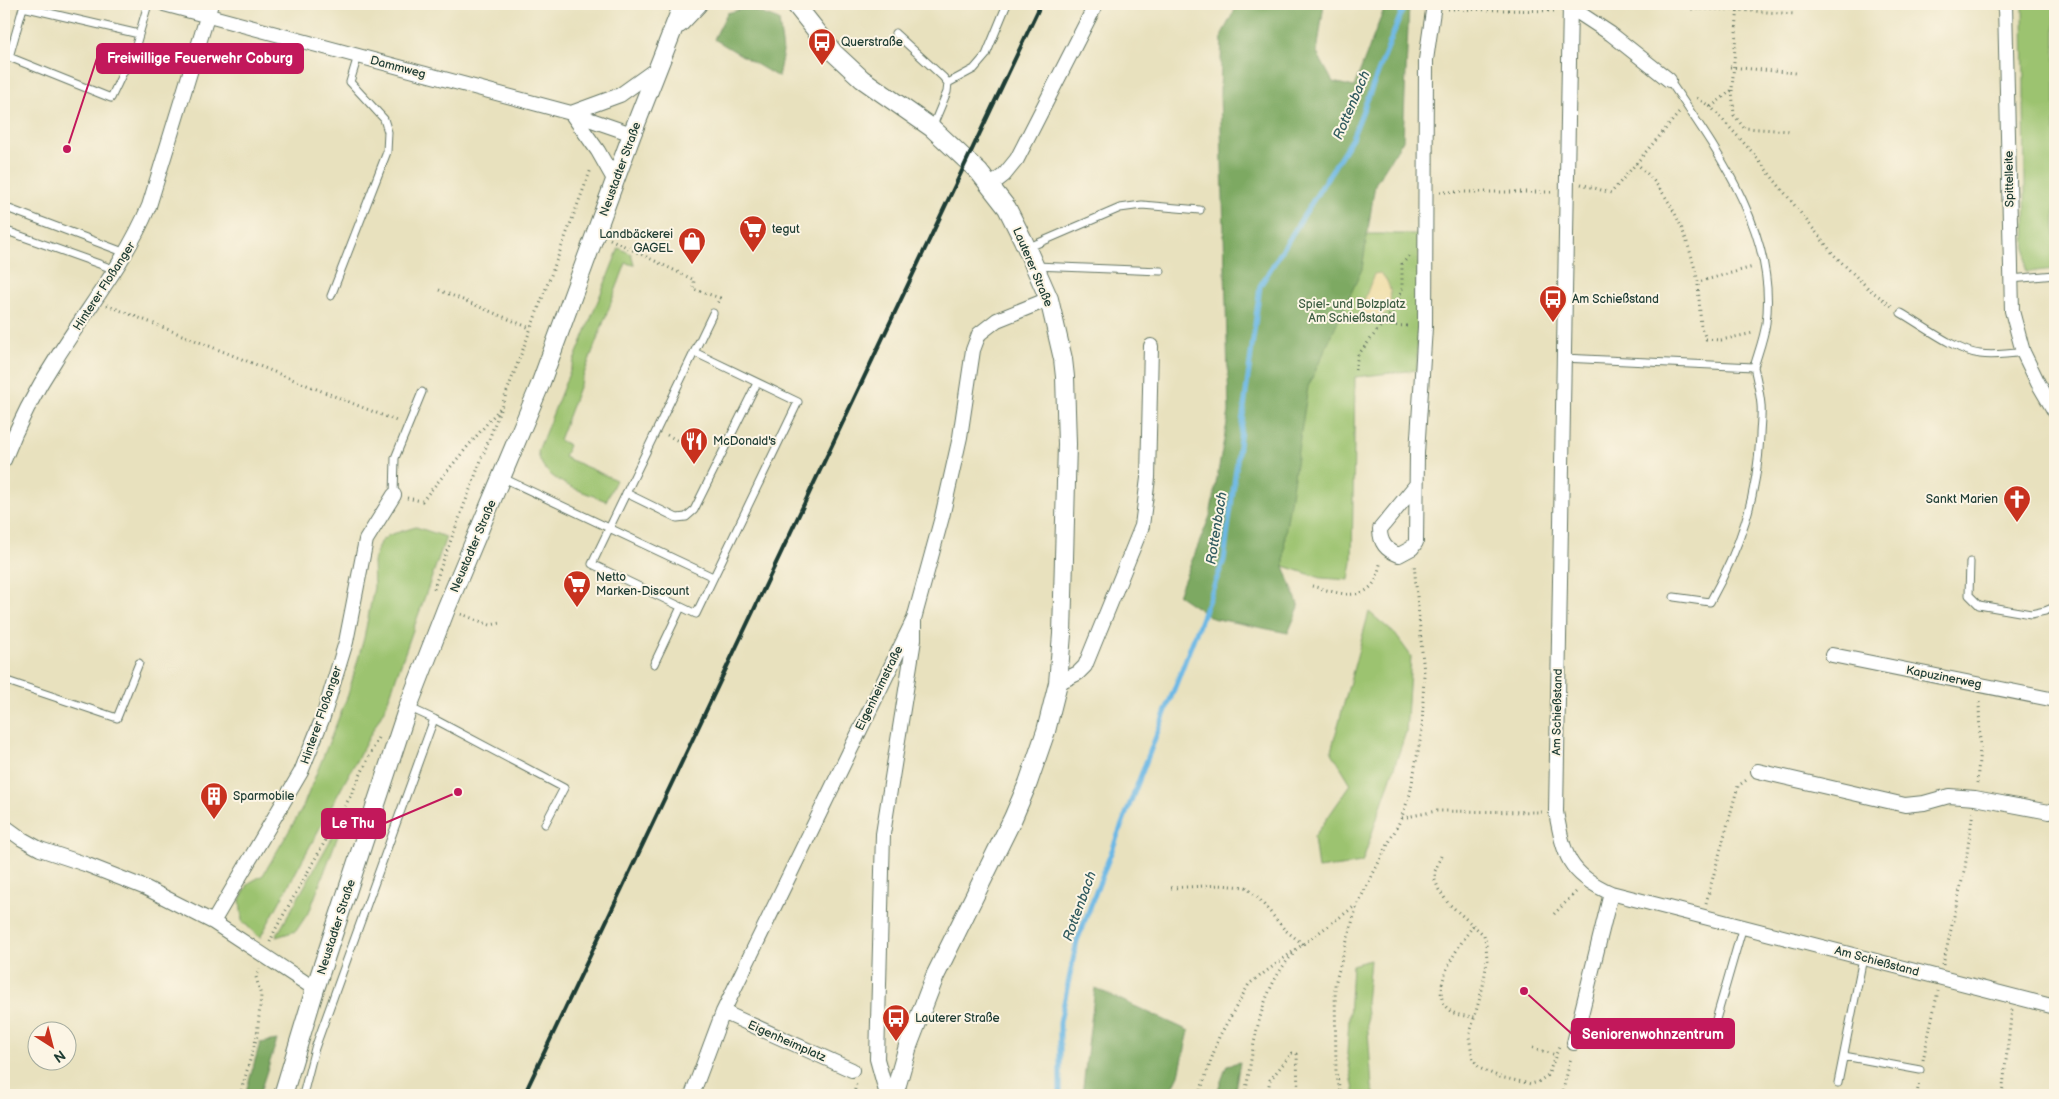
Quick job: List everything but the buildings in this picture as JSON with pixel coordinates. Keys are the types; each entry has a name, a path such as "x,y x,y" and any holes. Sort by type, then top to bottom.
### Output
{"street":[{"name":"Dammweg","path":"164,4 209,10 358,56 572,114 632,134"},
{"name":"Neustadter Straße","path":"283,1095 315,989 408,707 446,609 540,385 632,134 683,4"},
{"path":"674,29 698,4"},
{"name":"Lauterer Straße","path":"796,4 834,53 862,79 932,128 979,172 1007,208 1049,299 1063,359 1067,444 1062,634 1058,683 1046,730 1028,783 935,976 908,1046 894,1095"},
{"path":"990,186 1004,175 1016,159 1096,4"},
{"name":"Spittelleite","path":"2005,4 2012,311 2023,352 2055,412"},
{"path":"1416,485 1380,529 1380,538 1384,546 1392,552 1399,554 1412,548 1416,542 1416,485 1425,327 1424,192 1426,60 1433,6"},
{"path":"1570,7 1611,34 1669,80"},
{"name":"Am Schießstand","path":"1570,7 1556,812 1562,848 1572,866 1588,881 1611,893 2055,1007"},
{"name":"Hinterer Floßanger","path":"4,460 34,393 126,254 148,206 204,33 209,10"},
{"path":"615,181 598,151 572,114 620,95 659,67"},
{"name":"Eigenheimstraße","path":"692,1095 722,1012 914,618 942,517 960,437 973,350 979,334 997,320 1049,299"},
{"path":"1058,683 1078,674 1085,666 1142,526 1148,478 1151,346"},
{"name":"Hinterer Floßanger","path":"213,922 301,772 323,717 346,642 366,540 394,495"},
{"path":"887,1095 877,1059 884,834 914,640 914,618"},
{"name":"Kapuzinerweg","path":"1832,654 2055,700"},
{"path":"1758,771 1905,804 1924,803 1949,796 1975,798 2049,812 2055,809"},
{"path":"4,826 40,849 146,888 213,922 315,989"},
{"path":"1568,1041 1611,893"},
{"name":"Eigenheimplatz","path":"722,1012 852,1070"}],"lane":[{"path":"139,34 24,5 9,57 112,98 139,34 148,4"},
{"path":"948,83 974,69 986,56 1007,4"},
{"path":"895,33 948,83 947,92 932,128"},
{"path":"331,296 387,152 388,132 384,119 350,82 358,56"},
{"path":"1669,80 1712,143 1752,220 1767,272 1766,323 1754,367 1761,406 1760,448 1754,490 1744,529 1728,570 1710,602 1674,597"},
{"path":"1027,248 1120,208 1142,205 1200,210"},
{"path":"4,207 126,254"},
{"path":"4,230 116,270"},
{"path":"1035,266 1161,271"},
{"path":"2010,279 2055,275"},
{"path":"694,352 798,402 696,614 592,564 656,430 694,352 713,313"},
{"path":"1901,313 1964,350 1978,354 1996,355 2023,352"},
{"path":"1563,358 1754,367"},
{"path":"626,493 677,518 686,517 690,514 694,510 757,383"},
{"path":"394,495 396,458 422,392"},
{"path":"501,477 713,577"},
{"path":"1970,562 1969,595 1980,605 2031,614 2055,607"},
{"path":"654,664 681,607"},
{"path":"4,680 117,718 139,663"},
{"path":"408,707 564,788 545,824"},
{"path":"303,1095 316,1048 434,719"},
{"path":"1715,1023 1743,926"},
{"path":"1838,1082 1864,958"},
{"path":"1844,1056 1920,1070"}],"path":[{"path":"1644,4 1645,6 1688,6 1692,9 1795,14"},
{"path":"1738,4 1732,90 1734,115 1744,128 1791,131"},
{"path":"1433,6 1570,7"},
{"path":"1730,67 1796,73"},
{"path":"1669,80 1711,107 1753,153 1834,255 1869,288 1901,313"},
{"path":"1711,107 1732,90"},
{"path":"1424,192 1566,186 1611,193 1686,105"},
{"path":"432,595 530,328 598,151"},
{"path":"1636,163 1652,176 1671,204 1691,250 1698,282 1764,264"},
{"path":"596,232 694,280 693,290 720,298"},
{"path":"1355,370 1358,355 1396,307 1402,289 1402,264 1425,239"},
{"path":"1698,285 1701,326 1706,339 1721,340 1764,331"},
{"path":"1402,289 1409,289"},
{"path":"439,290 530,328"},
{"path":"95,300 409,426"},
{"path":"1381,325 1407,326"},
{"path":"394,495 422,501 502,406"},
{"path":"656,430 686,446"},
{"path":"1312,586 1354,595 1368,589 1376,580 1384,546"},
{"path":"1341,1095 1336,1072 1335,984 1356,905 1401,818 1410,794 1422,730 1424,673 1412,548"},
{"path":"446,609 490,625 501,623"},
{"path":"1917,1095 1920,1070 1965,866 1980,748 1979,684"},
{"path":"275,930 350,797 381,732"},
{"path":"1702,916 1738,786 1758,771"},
{"path":"1401,818 1436,811 1556,812"},
{"path":"1441,856 1435,871 1435,880 1439,890 1448,902 1484,935 1486,943 1487,961 1469,1037 1473,1059 1478,1068 1500,1077 1531,1084 1538,1082 1548,1075 1556,1055 1568,1041"},
{"path":"1554,914 1588,881"},
{"path":"1171,888 1218,885 1246,888 1260,900 1285,930 1303,944"},
{"path":"1199,1095 1219,1036 1249,984 1356,905"},
{"path":"1473,926 1448,965 1440,992 1442,1001 1448,1010 1462,1016 1475,1017"},
{"path":"1245,1095 1264,1000 1283,965 1303,944"},
{"path":"240,1095 257,1036 261,996"},
{"path":"2002,1095 2013,996"},
{"path":"1562,1095 1568,1041"},
{"path":"1533,1048 1556,1055"},
{"path":"1267,1095 1270,1080 1292,1053 1297,1054 1298,1095"}],"green space":[{"path":"1238,4 1324,4 1317,53 1333,82 1354,87 1386,4 1409,4 1403,140 1375,184 1362,269 1308,387 1285,534 1284,566 1299,607 1288,633 1212,618 1178,595 1210,516 1229,412 1220,92 1222,34"},
{"path":"2023,4 2055,4 2055,269 2026,272"},
{"path":"747,8 779,20 783,52 778,77 714,39 727,13"},
{"name":"Spiel- und Bolzplatz Am Schießstand","path":"1317,234 1419,234 1417,370 1355,377 1352,562 1349,580 1321,578 1253,556"},
{"path":"619,248 631,254 634,265 626,263 559,440 569,445 564,457 616,480 606,501 563,483 554,477 540,461 538,451"},
{"path":"416,527 446,537 386,706 260,938 242,921 240,899 249,883 263,875 302,809 348,695 364,638 374,587 373,561 380,542 389,535"},
{"path":"1369,612 1395,634 1411,656 1406,732 1362,863 1318,869 1314,837 1351,784 1331,751"},
{"path":"348,809 310,910 296,931 276,937"},
{"path":"1370,960 1366,1003 1372,1087 1375,1095 1355,1095 1347,1054 1352,965"},
{"path":"1095,988 1189,1031 1179,1075 1169,1095 1082,1095"},
{"path":"277,1040 259,1095 245,1095 260,1043"},
{"path":"1240,1062 1234,1095 1216,1095 1227,1065"}],"sand":[{"path":"1380,273 1389,285 1390,310 1376,320 1366,319 1359,314 1374,274"}],"waterway":[{"name":"Rottenbach","path":"1060,1095 1060,1022 1077,941 1224,560 1260,286 1352,138 1405,4"}],"railway":[{"path":"524,1095 1041,4"}],"place":[{"name":"Querstraße","path":"822,66"},
{"name":"Freiwillige Feuerwehr Coburg","path":"67,149"},
{"name":"tegut","path":"753,253"},
{"name":"Landbäckerei GAGEL","path":"692,265"},
{"name":"Am Schießstand","path":"1553,323"},
{"name":"McDonald's","path":"694,465"},
{"name":"Sankt Marien","path":"2017,523"},
{"name":"Netto Marken-Discount","path":"577,608"},
{"name":"Le Thu","path":"458,792"},
{"name":"Sparmobile","path":"214,820"},
{"name":"Seniorenwohnzentrum","path":"1524,991"},
{"name":"Lauterer Straße","path":"896,1042"}]}
